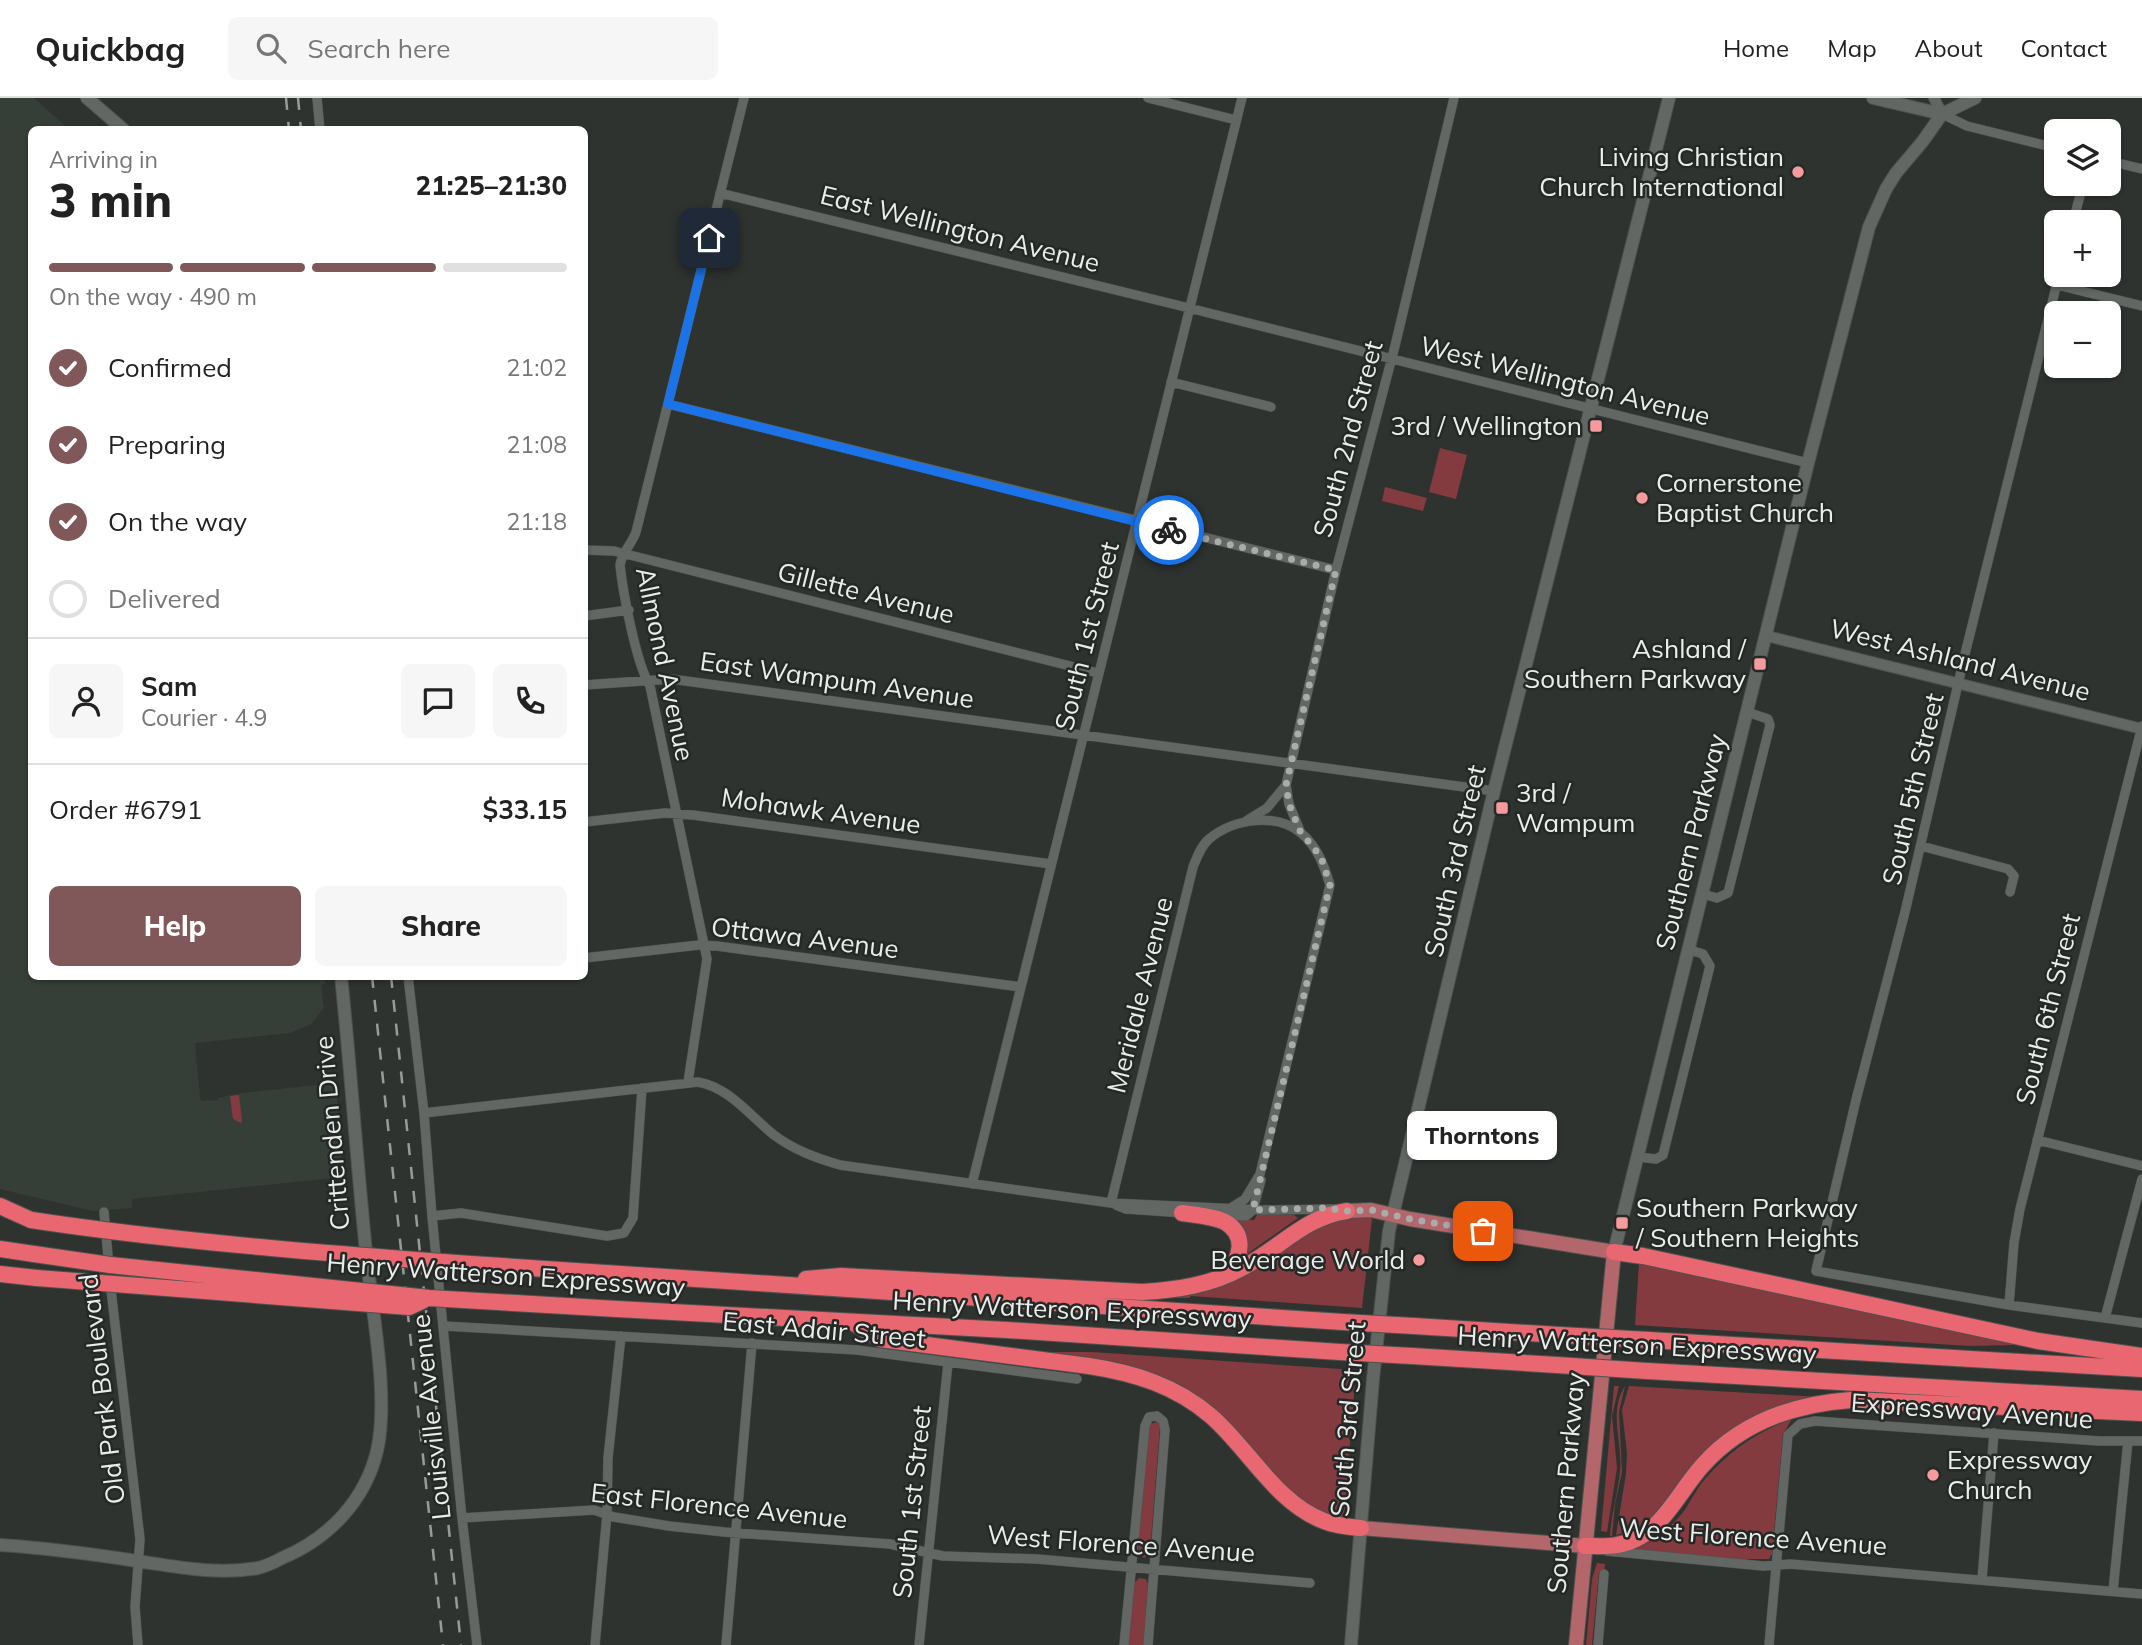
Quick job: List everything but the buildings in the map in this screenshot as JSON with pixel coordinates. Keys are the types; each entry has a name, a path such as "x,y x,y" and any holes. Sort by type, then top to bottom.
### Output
{"highway":[{"path":"0,1206 31,1220"},
{"path":"749,1282 841,1276 1142,1292 1178,1289 1243,1268 1312,1221 1347,1211"},
{"path":"1182,1213 1218,1220 1235,1231 1241,1246 1239,1256 1226,1275"},
{"name":"Henry Watterson Expressway","path":"0,1218 272,1249 471,1264 1343,1322 2142,1369"},
{"name":"Henry Watterson Expressway","path":"0,1249 110,1265 429,1298 2142,1399"},
{"path":"1614,1252 2038,1341 2142,1356"},
{"path":"0,1274 409,1307 429,1298"},
{"path":"850,1321 880,1339 1090,1366 1121,1371 1153,1381 1184,1397 1211,1416 1301,1509 1329,1523 1361,1528"},
{"path":"1585,1546 1617,1545 1641,1536 1669,1512 1702,1466 1722,1447 1756,1424 1780,1413 1807,1406 1851,1400 2142,1413"}],"main road":[{"path":"87,98 119,126"},
{"name":"South 3rd Street","path":"1351,1645 1385,1253 1392,1214 1494,791 1669,98"},
{"path":"1873,98 1942,114"},
{"name":"Southern Parkway","path":"1576,1645 1614,1252 1860,260 1874,213 1896,173 1942,114 1975,98"},
{"name":"Crittenden Drive","path":"0,1545 227,1572 261,1567 300,1551 328,1532 346,1513 360,1492 377,1451 381,1390 341,980"},
{"path":"1347,1211 1371,1210 1410,1219 1614,1252"},
{"name":"West Florence Avenue","path":"1361,1528 1585,1546"}],"street":[{"path":"317,98 320,126"},
{"name":"Allmond Avenue","path":"688,1082 707,960 650,686 646,680 620,565 623,553 636,532 744,98"},
{"path":"1148,98 1236,120"},
{"name":"South 1st Street","path":"972,1184 1242,98"},
{"name":"South 2nd Street","path":"1229,1209 1245,1199 1259,1174 1330,885 1321,857 1300,831 1289,804 1286,785 1336,570 1391,359 1454,98"},
{"path":"1934,98 1942,114 1967,126 2044,145"},
{"path":"2121,164 2142,169"},
{"name":"East Wellington Avenue","path":"720,193 1189,308"},
{"name":"South 5th Street","path":"2009,1305 1816,1271 2056,287"},
{"path":"2081,287 2142,306"},
{"name":"West Wellington Avenue","path":"1189,308 1808,463"},
{"path":"1171,382 1272,407"},
{"path":"668,404 1336,570"},
{"name":"Gillette Avenue","path":"588,550 607,549 1098,673"},
{"path":"588,616 629,611"},
{"name":"West Ashland Avenue","path":"1767,636 2142,728"},
{"name":"East Wampum Avenue","path":"588,685 671,679 1494,791"},
{"path":"1703,894 1717,898 1728,893 1770,725 1765,717 1747,712"},
{"name":"South 6th Street","path":"2009,1305 2014,1243 2037,1140 2142,728"},
{"name":"Meridale Avenue","path":"1111,1203 1193,867 1199,852 1211,837 1267,808 1286,785"},
{"name":"Mohawk Avenue","path":"588,822 677,814 1051,864"},
{"name":"Meridale Avenue","path":"1244,822 1275,822 1300,831"},
{"path":"1921,846 2008,869 2014,876 2010,892"},
{"name":"Ottawa Avenue","path":"588,958 704,946 1021,987"},
{"path":"1638,1157 1656,1159 1663,1155 1692,1043 1710,966 1703,954 1690,950"},
{"name":"Louisville Avenue","path":"408,980 477,1645"},
{"path":"424,1112 698,1082 718,1087 774,1134 814,1158 857,1168 1111,1203 1253,1210 1327,1208 1347,1211"},
{"path":"432,1216 461,1213 607,1236 624,1233 633,1218 642,1088"},
{"path":"2037,1140 2142,1166"},
{"name":"South 2nd Street","path":"1253,1210 1261,1180 1259,1174"},
{"path":"2105,1318 2142,1178"},
{"path":"1111,1203 1126,1209 1182,1213 1246,1216 1253,1210"},
{"name":"Old Park Boulevard","path":"104,1212 118,1361 140,1539 135,1615 138,1645"},
{"path":"2009,1305 2142,1323"},
{"name":"East Adair Street","path":"444,1326 857,1350 1077,1379"},
{"path":"595,1645 607,1514 608,1458 621,1336"},
{"path":"726,1645 752,1343"},
{"name":"South 1st Street","path":"919,1645 948,1363"},
{"path":"1124,1645 1145,1426 1149,1417 1157,1416 1163,1421 1165,1430 1147,1645"},
{"name":"Expressway Avenue","path":"1778,1565 1788,1435 1800,1424 1815,1421 2142,1441"},
{"path":"1982,1579 1994,1433"},
{"path":"2113,1591 2128,1441"},
{"name":"East Florence Avenue","path":"462,1518 594,1510 669,1526 890,1544 929,1553"},
{"name":"West Florence Avenue","path":"1585,1546 1617,1553 1790,1564 2142,1594"},
{"name":"West Florence Avenue","path":"929,1553 943,1556 1037,1559 1310,1583"},
{"path":"1769,1645 1778,1565"},
{"path":"1598,1645 1604,1574"}],"shaded area":[{"path":"0,98 34,98 66,126 28,126 28,980 325,980 325,984 321,985 324,1008 311,1024 290,1033 195,1043 201,1101 218,1100 241,1093 336,1083 343,1177 132,1199 132,1208 93,1211 0,1189"},
{"path":"1440,448 1467,455 1456,499 1429,492"},
{"path":"1385,487 1427,498 1423,511 1382,501"},
{"path":"239,1095 241,1123 233,1119 230,1096"},
{"path":"1257,1215 1294,1215 1298,1218 1247,1254 1247,1242 1234,1221 1254,1220"},
{"path":"1345,1218 1372,1219 1362,1308 1191,1296 1175,1298 1288,1246 1322,1225"},
{"path":"1639,1263 2014,1345 1970,1346 1635,1325"},
{"path":"1046,1352 1092,1352 1356,1370 1344,1517 1339,1519 1308,1506 1153,1374 1123,1364"},
{"path":"1614,1386 1619,1386 1612,1416 1617,1468 1607,1532 1601,1531"},
{"path":"1625,1386 1619,1412 1622,1472 1610,1536 1620,1471 1617,1406"},
{"path":"1629,1386 1821,1397 1773,1410 1659,1514 1634,1530 1616,1535 1626,1474 1627,1453 1622,1410"},
{"path":"1792,1419 1783,1434 1772,1554 1769,1559 1747,1561 1633,1550 1673,1523 1705,1479 1734,1451 1755,1436"},
{"path":"1157,1422 1160,1426 1150,1554 1144,1558 1139,1554 1138,1539 1148,1430 1150,1424"},
{"path":"1597,1563 1605,1564 1604,1572 1599,1572 1592,1645 1586,1645 1592,1579"},
{"path":"1139,1578 1146,1579 1148,1584 1144,1645 1127,1645 1134,1583"}],"railway":[{"path":"286,98 289,126"},
{"path":"298,98 301,126"},
{"path":"372,980 443,1645"},
{"path":"391,980 461,1645"}],"way so far":[{"path":"1169,530 1336,570 1286,785 1289,804 1300,831 1321,857 1330,885 1259,1174 1261,1180 1253,1210 1371,1210 1483,1231"}],"place":[{"name":"Living Christian Church International","path":"1798,172"},
{"name":"3rd / Wellington","path":"1596,426"},
{"name":"Cornerstone Baptist Church","path":"1642,498"},
{"name":"Ashland / Southern Parkway","path":"1760,664"},
{"name":"3rd / Wampum","path":"1502,808"},
{"name":"Southern Parkway / Southern Heights","path":"1622,1223"},
{"name":"Thorntons","path":"1483,1231"},
{"name":"Beverage World","path":"1419,1260"},
{"name":"Expressway Church","path":"1933,1475"}],"route":[{"path":"709,238 668,404 1169,530"}]}
